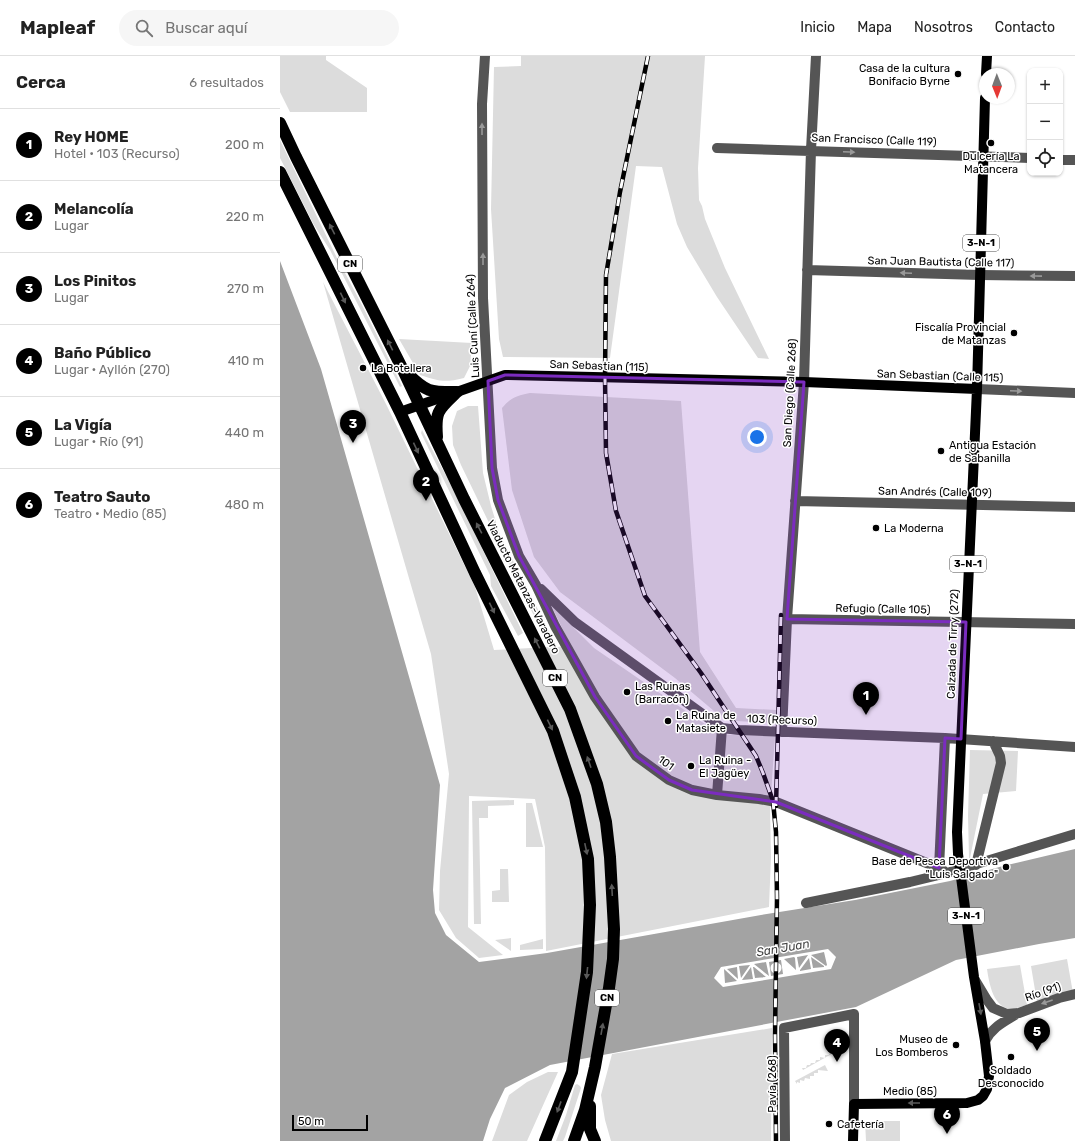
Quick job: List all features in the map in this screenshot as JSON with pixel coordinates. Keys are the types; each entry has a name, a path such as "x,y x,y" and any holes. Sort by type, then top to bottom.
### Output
{"highway":[{"name":"Viaducto Matanzas-Varadero","path":"280,123 402,368 464,499 570,709 597,784 606,822 610,858 614,929 613,959 595,1067 585,1110 574,1141"},
{"name":"CN","path":"280,172 400,412 475,573 553,731 575,797 588,858 590,934 587,972 572,1072 545,1141"},
{"path":"402,368 419,385 433,392 457,392"},
{"path":"438,445 436,419 442,406 457,392"},
{"name":"CN","path":"595,1067 590,1112 590,1129 595,1141"}],"main road":[{"path":"986,68 987,56"},
{"name":"Calzada de Tirry (272)","path":"974,977 958,854 957,832 977,389 985,104"},
{"name":"San Sebastian (115)","path":"400,412 506,375 804,382"},
{"name":"San Sebastian (Calle 115)","path":"804,382 977,389"},
{"name":"3-N-1","path":"974,977 985,1041"},
{"name":"Medio (85)","path":"854,1104 967,1103 978,1100 986,1093 989,1076 985,1041"},
{"path":"853,1141 854,1104"}],"street":[{"name":"Luis Cuní (Calle 264)","path":"485,56 482,104 483,298 492,468 498,500 519,556 536,585"},
{"name":"San Diego (Calle 268)","path":"782,732 787,619 804,382 810,150 816,56"},
{"name":"San Francisco (Calle 119)","path":"717,148 1027,158"},
{"path":"1063,160 1075,160"},
{"name":"San Juan Bautista (Calle 117)","path":"807,270 1075,276"},
{"name":"San Sebastian (Calle 115)","path":"977,389 1075,393"},
{"name":"San Andrés (Calle 109)","path":"795,501 1075,507"},
{"name":"103 (Recurso)","path":"536,585 575,622 722,728 782,732 945,738 1075,747"},
{"name":"101","path":"536,585 555,626 595,697 636,756 668,780 692,790 717,795 776,802 943,870"},
{"name":"Refugio (Calle 105)","path":"787,619 1075,624"},
{"path":"717,795 722,728"},
{"path":"943,870 945,738"},
{"path":"976,865 1001,763 1000,756 993,742"},
{"path":"806,903 910,882 943,870 976,865 1075,834"},
{"path":"974,977 993,1008 1007,1014 1019,1013"},
{"name":"Río (91)","path":"985,1041 990,1032 997,1025 1019,1013 1059,998 1075,994"},
{"name":"Pavía (268)","path":"785,1141 784,1028 854,1014 854,1104"}],"highlighted area":[{"path":"505,375 804,382 787,619 966,622 961,739 945,738 939,868 776,802 692,790 669,780 636,756 595,697 519,556 498,500 492,468 488,381"}],"shaded area":[{"path":"280,56 326,56 326,60 367,88 367,112 290,112 280,92"},
{"path":"521,56 705,56 698,168 699,200 725,268 769,359 758,358 717,297 687,247 677,224 662,167 636,166 610,358 503,357 499,339 491,209 494,67 521,66"},
{"path":"280,140 336,256 402,386 400,387 330,250 314,225 280,158"},
{"path":"323,282 386,404 475,587 494,650 549,647 461,465 453,445 452,426 457,411 468,406 478,406 483,473 500,535 557,647 571,646 551,605 594,648 718,733 731,735 775,736 770,809 771,857 769,907 546,951 545,847 535,799 469,796 468,927 503,955 479,958 456,938 439,910 440,871 449,774 431,654"},
{"path":"399,339 472,343 470,366 464,378 457,380 442,381 420,375"},
{"path":"530,393 681,401 700,652 736,708 776,710 776,723 736,721 726,718 714,711 675,678 560,592 534,557 512,490 502,408 508,401"},
{"path":"422,430 454,491 523,633 518,636 491,586 490,575 421,433"},
{"path":"970,750 1018,751 1016,791 983,794 969,858 968,816"},
{"path":"514,800 514,805 488,806 488,818 479,818 481,924 474,924 472,801"},
{"path":"526,803 532,803 543,847 526,847"},
{"path":"500,869 508,869 509,902 492,902 492,891 500,890"},
{"path":"511,938 511,951 495,940"},
{"path":"543,939 543,949 520,950 520,945"},
{"path":"1067,959 1073,993 1037,1002 1031,966"},
{"path":"1020,965 1027,1005 1014,1009 1006,1008 1000,1005 993,994 987,969"},
{"path":"772,1028 771,1141 611,1141 605,1120 601,1095 612,1054"},
{"path":"833,1046 837,1051 825,1058 825,1055 829,1055"},
{"path":"820,1057 825,1058 803,1070 802,1068 806,1068 807,1065 810,1065 811,1063 815,1063 816,1060 820,1060"},
{"path":"825,1065 828,1071 818,1070 818,1073 814,1073 814,1076 810,1076 810,1079 805,1078 804,1081 800,1080 800,1083 797,1082 797,1084 795,1081"},
{"path":"548,1072 558,1072 527,1141 492,1141 509,1095 527,1082"},
{"path":"577,1084 581,1088 565,1137 563,1141 556,1141 575,1085"},
{"path":"865,1121 900,1121 900,1141 866,1141"}],"water":[{"name":"San Juan","path":"280,261 321,369 440,785 433,890 435,913 446,935 479,962 547,953 855,900 950,881 1003,866 1075,849 1075,938 956,960 856,1007 550,1065 505,1088 490,1119 483,1141 280,1141"}],"pier":[{"path":"828,949 836,957 831,969 723,987 714,978 721,967","holes":["824,952 826,966 811,955","808,955 799,968 797,957","794,957 796,970 784,959","811,957 824,966 813,968","809,958 811,969 800,971","781,960 783,974 771,976 769,962","766,962 769,976 754,964","750,965 741,978 739,966","737,967 738,979 727,969","751,967 753,979 742,980","754,967 766,977 755,978","724,969 737,981 725,983"]},
{"path":"774,963 778,963 780,964 780,972 774,973 771,970 771,966"}],"railway":[{"path":"648,56 620,192 606,275 606,453 616,511 645,596 701,673 756,756 773,801 776,832 777,898 775,1034 776,1141"},
{"path":"776,806 781,615"}],"place":[{"name":"Casa de la cultura Bonifacio Byrne","path":"958,74"},
{"name":"Dulcería La Matancera","path":"991,143"},
{"name":"Fiscalía Provincial de Matanzas","path":"1014,333"},
{"name":"La Botellera","path":"363,368"},
{"name":"Los Pinitos","path":"353,443"},
{"name":"Antigua Estación de Sabanilla","path":"941,451"},
{"name":"Melancolía","path":"426,501"},
{"name":"La Moderna","path":"876,528"},
{"name":"Las Ruinas (Barracón)","path":"627,692"},
{"name":"Rey HOME","path":"866,715"},
{"name":"La Ruina de Matasiete","path":"668,721"},
{"name":"La Ruina - El Jagüey","path":"691,766"},
{"name":"Base de Pesca Deportiva \"Luis Salgado\"","path":"1006,867"},
{"name":"Museo de Los Bomberos","path":"956,1045"},
{"name":"La Vigía","path":"1037,1051"},
{"name":"Soldado Desconocido","path":"1011,1057"},
{"name":"Baño Público","path":"837,1062"},
{"name":"Cafetería","path":"829,1124"},
{"name":"Teatro Sauto","path":"947,1134"}]}
